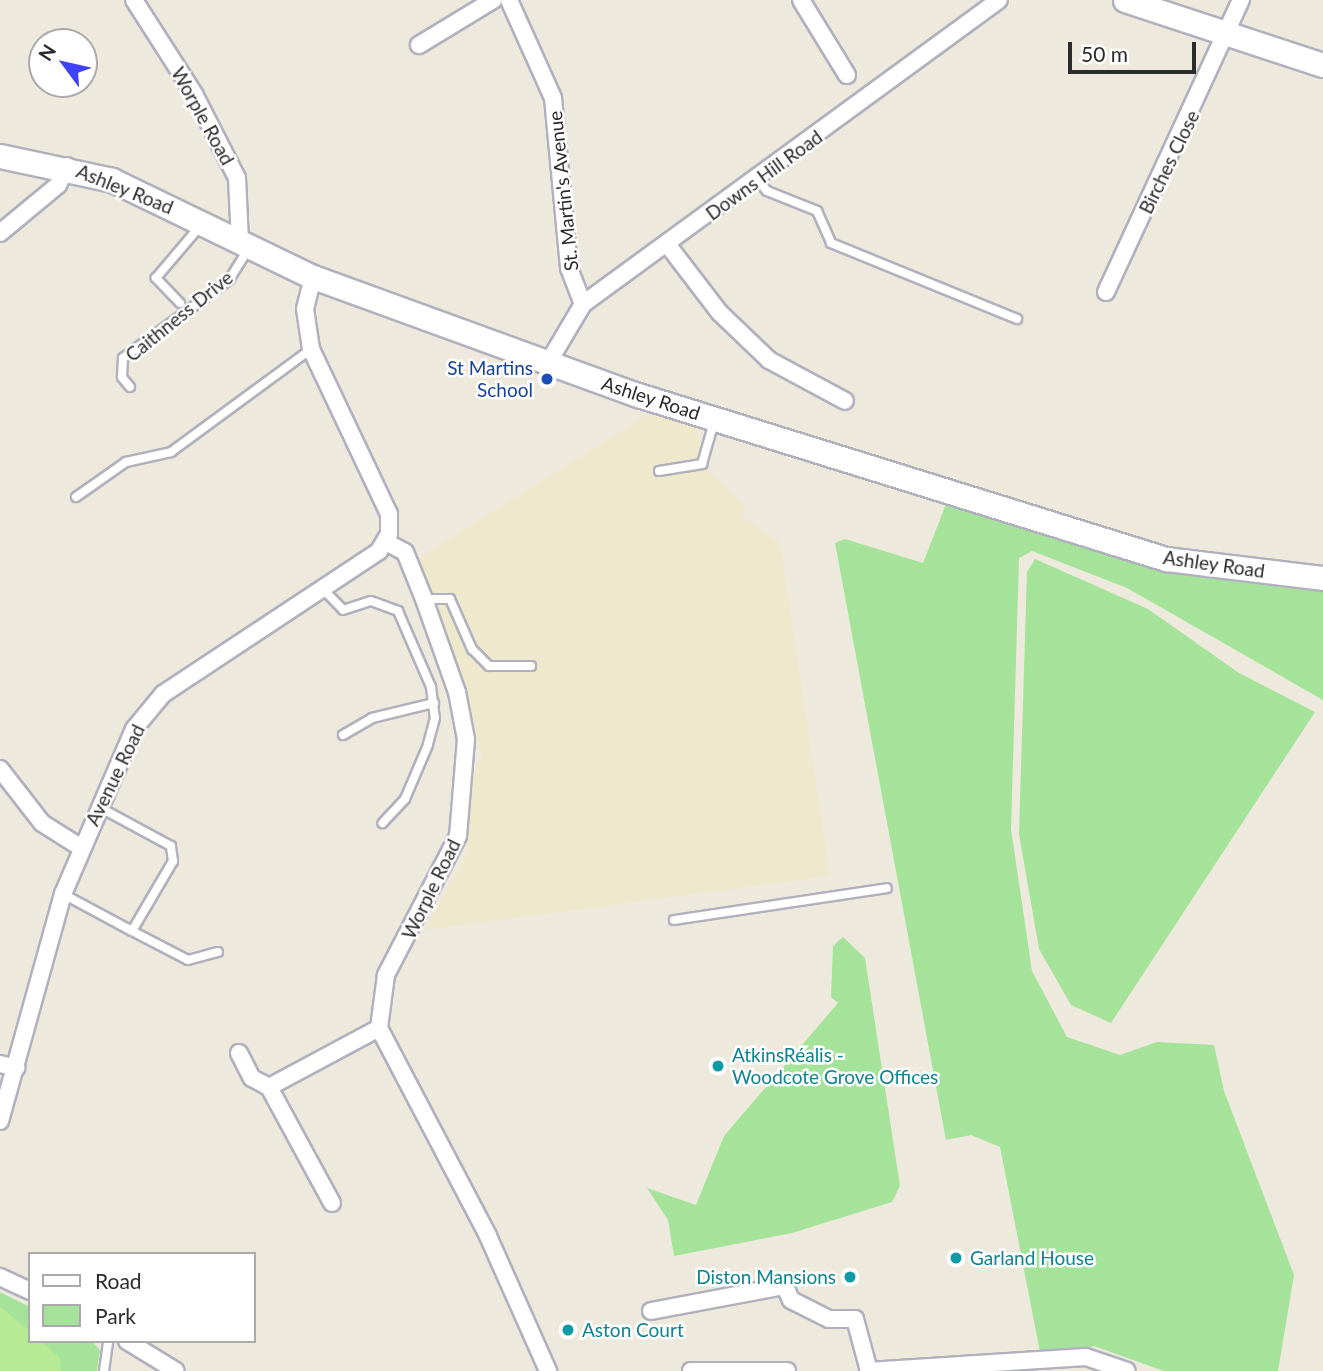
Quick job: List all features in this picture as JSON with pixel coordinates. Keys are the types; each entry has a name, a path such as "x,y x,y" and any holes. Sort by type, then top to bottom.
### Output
{"main road":[{"path":"1125,0 1228,30 1323,65"},
{"name":"Ashley Road","path":"0,156 67,166 202,222 313,277 548,363 715,419 1166,559 1323,578"}],"street":[{"name":"Worple Road","path":"134,0 194,94 237,178 245,243"},
{"path":"419,45 493,0"},
{"name":"St. Martin's Avenue","path":"509,0 553,98 569,268 583,304"},
{"path":"801,0 847,75"},
{"name":"Downs Hill Road","path":"548,363 583,304 758,180 999,0"},
{"name":"Birches Close","path":"1106,292 1241,0"},
{"path":"0,233 58,185 67,166"},
{"path":"667,244 720,313 769,360 845,401"},
{"path":"313,277 305,309 311,349 389,514 386,542"},
{"name":"Worple Road","path":"379,1028 386,975 458,836 466,739 457,692 405,552 386,542"},
{"name":"Avenue Road","path":"0,1121 18,1068 63,894 97,806 135,729 163,694 386,542"},
{"path":"0,769 41,823 80,847"},
{"path":"269,1087 379,1028 488,1236 548,1371"},
{"path":"239,1053 252,1078 269,1087 332,1203"},
{"path":"0,1064 18,1068"},
{"path":"0,1277 28,1290"},
{"path":"651,1311 785,1286 791,1300 829,1319 855,1319 869,1371 1082,1364 1128,1371"},
{"path":"130,1343 176,1371"},
{"path":"691,1371 787,1371"}],"lane":[{"path":"758,180 767,191 817,211 831,243 1017,319"},
{"path":"180,303 156,278 202,222"},
{"name":"Caithness Drive","path":"130,387 122,377 123,358 229,280 245,243"},
{"path":"76,497 126,462 171,452 311,349"},
{"path":"659,471 702,464 715,419"},
{"path":"322,588 343,610 371,601 398,611 434,703 422,762 405,799 383,823"},
{"path":"424,599 450,599 472,649 489,666 531,666"},
{"path":"343,735 372,718 434,703"},
{"path":"97,806 176,853 132,931"},
{"path":"674,920 887,888"},
{"path":"63,894 188,960 218,952"},
{"path":"104,1371 108,1343"}],"shaded area":[{"path":"652,412 697,427 705,468 745,506 741,516 780,543 830,876 425,930 467,854 473,771 482,757 419,558"}],"green space":[{"path":"948,499 1323,589 1323,700 1127,588 1032,551 1019,558 1011,829 1032,971 1067,1037 1120,1055 1157,1042 1214,1045 1224,1091 1294,1275 1278,1371 1164,1371 1094,1346 1042,1362 1000,1147 971,1135 946,1140 835,543 845,539 923,563"},
{"path":"1035,559 1148,609 1239,673 1315,712 1111,1023 1071,1005 1039,949 1019,834 1027,572"},
{"path":"843,937 865,958 900,1186 892,1202 792,1233 674,1256 668,1220 647,1188 696,1205 724,1136 838,1003 831,997 833,946"},
{"path":"0,1292 28,1306 28,1343 94,1343 100,1350 97,1371 0,1371"},
{"path":"0,1307 28,1329 28,1343 43,1343 60,1358 61,1371 0,1371"}],"place":[{"name":"St Martins School","path":"547,379"},
{"name":"AtkinsRéalis - Woodcote Grove Offices","path":"718,1066"},
{"name":"Garland House","path":"956,1258"},
{"name":"Diston Mansions","path":"850,1277"},
{"name":"Aston Court","path":"568,1330"}]}
